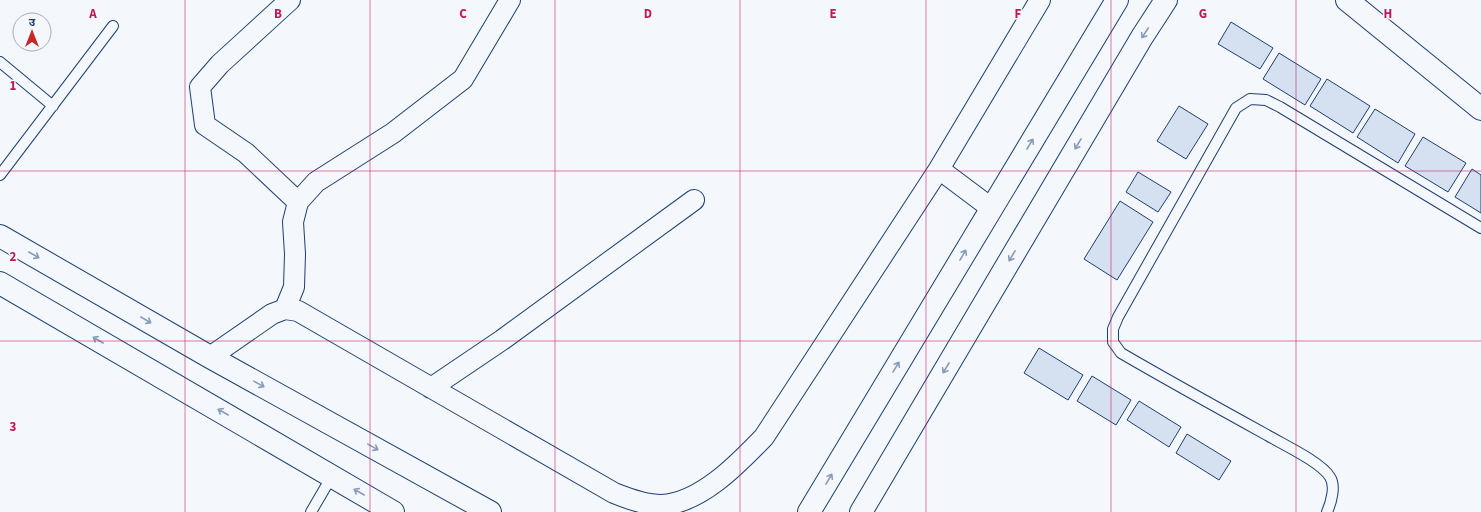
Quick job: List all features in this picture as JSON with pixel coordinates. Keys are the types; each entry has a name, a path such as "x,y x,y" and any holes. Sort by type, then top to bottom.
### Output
{"street":[{"path":"290,0 220,64 200,87 205,126 246,152 298,202"},
{"path":"285,309 294,287 295,254 293,222 298,202 316,182 393,133 463,79 510,0"},
{"path":"210,357 272,314 285,309 298,311 614,493 639,502 661,505 678,503 703,491 734,468 764,437 939,168 1040,0"},
{"path":"809,512 1117,0"},
{"path":"860,512 1142,37 1166,0"},
{"path":"1347,0 1481,109"},
{"path":"939,168 991,208"},
{"path":"431,388 502,340 694,200"},
{"path":"0,236 210,357 490,512"},
{"path":"0,283 393,512"}],"lane":[{"path":"0,175 113,26"},
{"path":"0,62 53,106"},
{"path":"1327,512 1330,504 1332,487 1331,478 1326,471 1318,465 1121,353 1112,342 1118,317 1236,108 1250,99 1266,100 1280,106 1481,228"},
{"path":"311,512 332,476"}],"building":[{"path":"1231,22 1273,48 1260,69 1218,44"},
{"path":"1279,53 1321,79 1305,105 1263,79"},
{"path":"1327,79 1370,106 1353,133 1310,106"},
{"path":"1179,106 1208,124 1186,159 1157,141"},
{"path":"1375,109 1415,134 1398,163 1357,137"},
{"path":"1423,137 1466,163 1448,192 1405,166"},
{"path":"1472,169 1481,175 1481,213 1455,197"},
{"path":"1138,172 1171,192 1158,212 1126,192"},
{"path":"1120,201 1153,222 1117,280 1084,259"},
{"path":"1039,348 1083,375 1068,400 1024,373"},
{"path":"1092,376 1131,400 1116,425 1077,401"},
{"path":"1139,401 1181,427 1169,447 1127,420"},
{"path":"1187,434 1231,461 1219,480 1176,453"}]}
